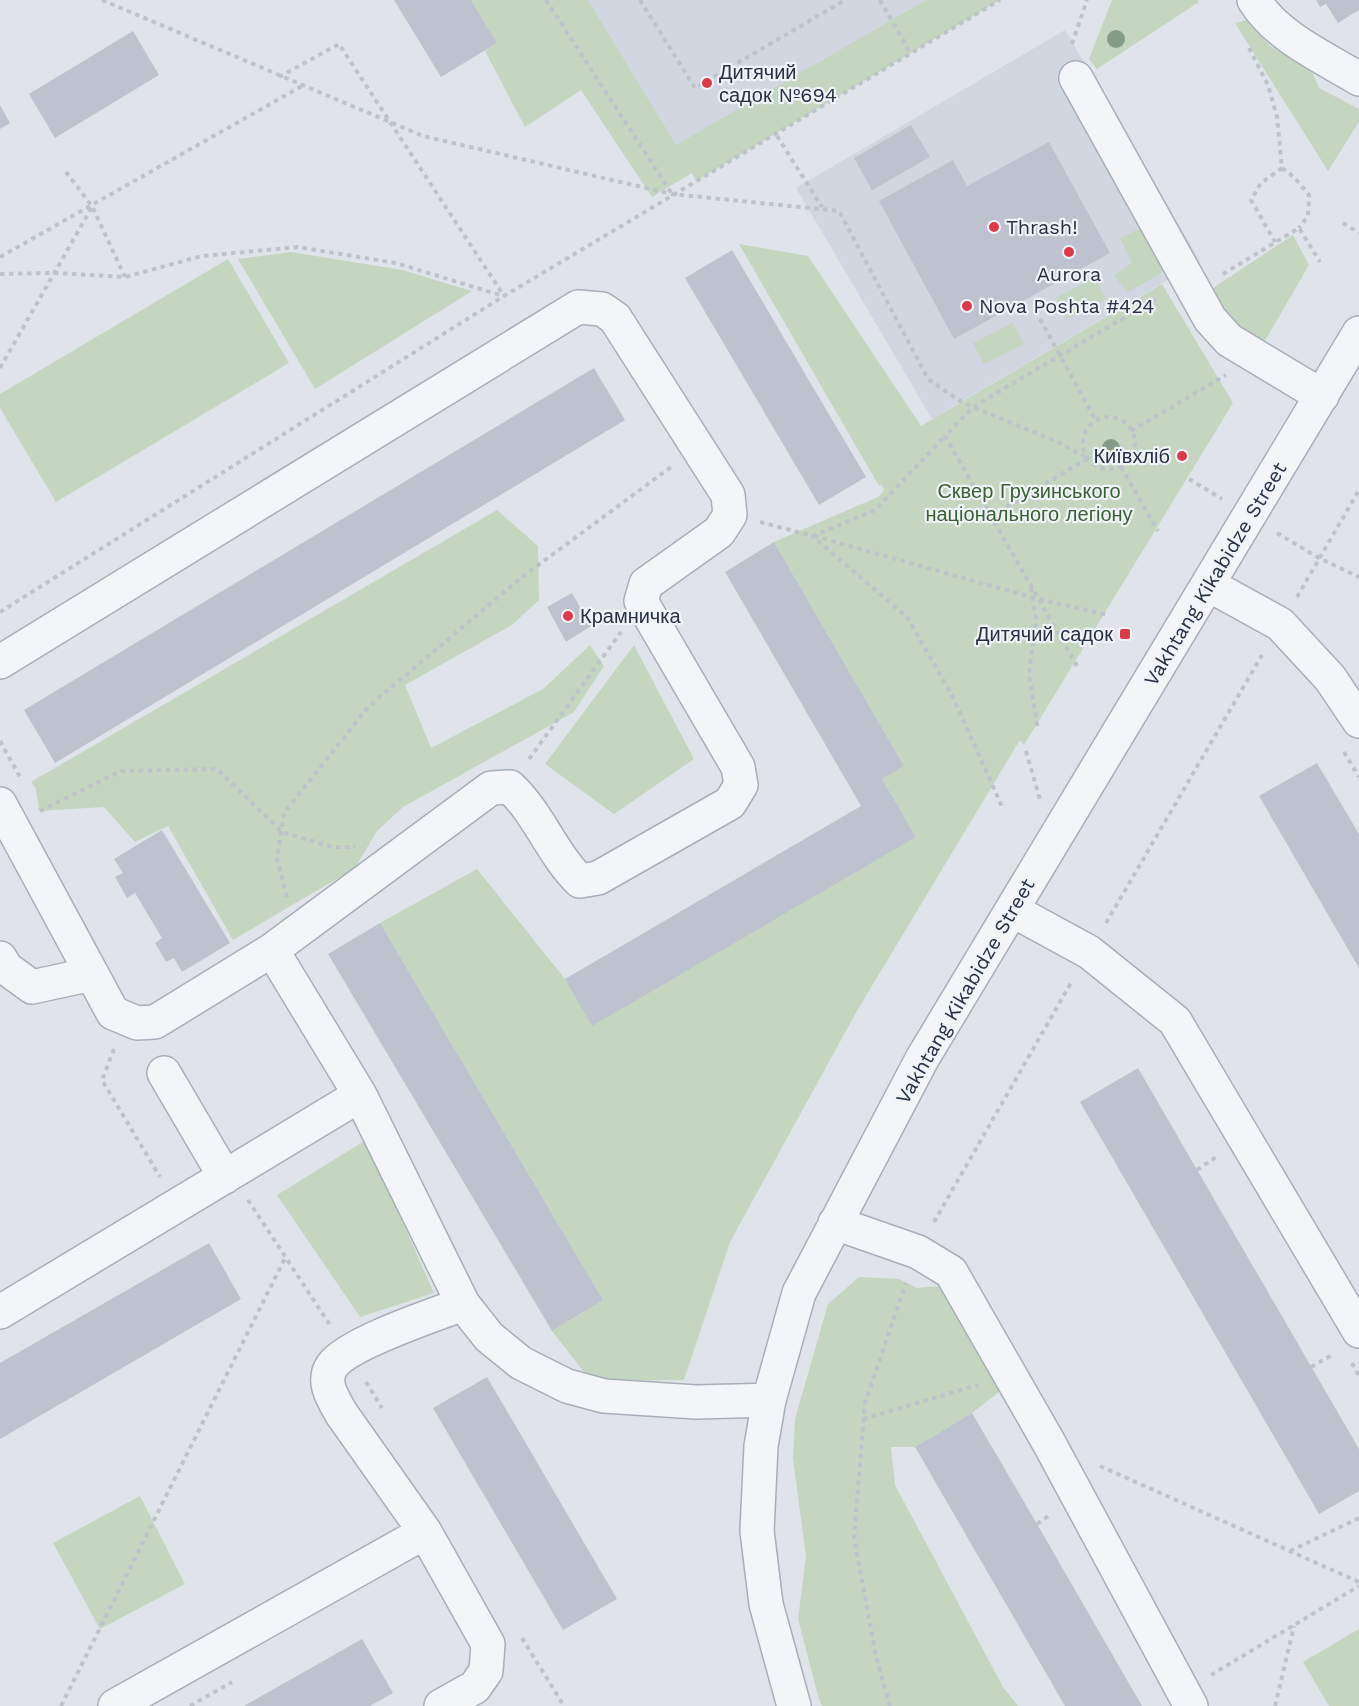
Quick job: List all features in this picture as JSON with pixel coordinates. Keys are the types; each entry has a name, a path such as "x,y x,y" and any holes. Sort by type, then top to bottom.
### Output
{"street":[{"path":"1254,0 1260,10 1289,36 1359,79"},
{"path":"1076,78 1210,319 1229,340 1322,396"},
{"path":"0,662 578,307 602,309 615,318 728,495 730,515 719,532 646,584 641,601 738,767 741,785 730,803 598,878 580,881 570,871 523,799 510,787 491,788 284,941 155,1022 137,1023 113,1013 0,804"},
{"name":"Vakhtang Kikabidze Street","path":"794,1706 766,1604 757,1531 761,1446 769,1400 799,1293 922,1059 1359,333"},
{"path":"1209,585 1280,624 1330,678 1359,721"},
{"path":"1012,910 1089,952 1175,1021 1359,1331"},
{"path":"284,941 463,1304 489,1337 513,1356 567,1386 604,1396 696,1401 769,1400"},
{"path":"0,958 6,968 32,987 92,974"},
{"path":"164,1073 228,1175"},
{"path":"0,1312 360,1095"},
{"path":"835,1223 918,1252 951,1272 1049,1443 1187,1699"},
{"path":"441,1706 475,1687 486,1671 488,1644 424,1532 329,1393 328,1380 331,1366 348,1352 463,1304"},
{"path":"115,1706 424,1532"}],"path":[{"path":"102,0 423,136 672,194 839,211 928,380 973,407 1058,442 1087,458 1096,466 1108,470 1121,467 1130,459 1135,448 1131,431 1119,419 1108,417 1096,421 1086,431 1083,444 1087,458"},
{"path":"546,0 672,194"},
{"path":"640,0 694,88 845,0"},
{"path":"880,0 911,54"},
{"path":"0,612 504,296 1000,0"},
{"path":"1076,78 1072,46 1087,0"},
{"path":"812,536 875,510 973,407 1187,279 1207,284 1299,228 1308,216 1309,195 1294,177 1282,168 1277,117 1268,85 1245,40"},
{"path":"279,76 339,44 504,296"},
{"path":"0,257 302,86"},
{"path":"777,135 822,208"},
{"path":"1275,242 1251,200 1261,183 1282,168"},
{"path":"66,172 92,206 125,277"},
{"path":"0,368 92,206"},
{"path":"1343,223 1359,233"},
{"path":"1299,228 1320,262"},
{"path":"0,274 54,273 125,277 202,256 298,247 396,263 504,296"},
{"path":"1040,319 1096,421"},
{"path":"1131,431 1225,377"},
{"path":"945,436 1077,666"},
{"path":"284,941 278,859 284,813 368,707 522,577 698,447"},
{"path":"991,516 1087,458"},
{"path":"1121,467 1158,531"},
{"path":"890,1706 876,1657 854,1537 865,1403 918,1252 1089,952 1359,490"},
{"path":"730,515 1036,598 1108,615"},
{"path":"812,536 907,617 953,697 1003,809"},
{"path":"1319,558 1359,577"},
{"path":"1036,598 1036,619 1029,674 1038,730"},
{"path":"523,768 625,627"},
{"path":"39,811 121,771 217,769 282,832 332,847 412,846"},
{"path":"126,1018 102,1080 177,1206"},
{"path":"1197,1170 1220,1155"},
{"path":"228,1175 348,1352"},
{"path":"61,1706 285,1257"},
{"path":"863,1419 986,1383"},
{"path":"1049,1443 1359,1584"},
{"path":"1290,1551 1359,1518"},
{"path":"1187,1699 1294,1625 1359,1584"},
{"path":"1275,1706 1294,1625"}],"shaded area":[{"name":"Дитячий садок №694","path":"583,0 926,0 670,149"},
{"path":"1065,30 1200,261 932,419 796,188"}],"green space":[{"path":"471,0 588,0 676,145 926,0 1000,0 696,181 692,173 652,197 581,90 525,127 485,51 497,43"},
{"path":"1112,0 1198,0 1199,2 1097,69 1089,59"},
{"path":"1247,20 1270,46 1312,72 1319,88 1359,109 1359,122 1328,171 1235,23"},
{"path":"1141,228 1168,263 1160,274 1127,292 1114,275 1132,263 1120,238"},
{"path":"1293,235 1309,265 1262,346 1246,335 1204,294"},
{"name":"Сквер Грузинського національного легіону","path":"739,244 808,256 921,426 1162,284 1233,403 1024,745 1020,740 858,1009 730,1242 684,1380 591,1381 552,1331 603,1300 380,923 477,869 565,979 916,837 882,779 904,766 774,542 878,497 884,490 881,484 879,486"},
{"path":"291,252 402,270 472,291 315,389 238,259"},
{"path":"228,259 289,363 56,502 0,408 0,394"},
{"path":"1095,277 1106,299 1067,319 1056,298"},
{"path":"1013,323 1024,344 984,364 973,343"},
{"path":"497,510 538,546 539,600 512,625 405,685 431,748 543,689 590,645 604,666 574,712 403,807 377,831 355,868 233,940 168,826 135,842 104,807 39,811 36,789 31,782"},
{"path":"634,645 694,759 614,814 545,764"},
{"path":"366,1140 434,1293 360,1317 277,1195"},
{"path":"859,1277 899,1279 917,1288 939,1286 1003,1389 972,1413 915,1447 891,1447 895,1485 1003,1687 1018,1706 822,1706 818,1696 798,1619 806,1557 793,1458 795,1419 828,1304"},
{"path":"140,1496 185,1584 100,1629 53,1543"},
{"path":"1359,1629 1359,1706 1329,1706 1303,1662"}],"building":[{"path":"394,0 471,0 497,43 441,77"},
{"path":"1316,0 1359,0 1359,10 1338,23 1326,4 1320,7"},
{"path":"133,31 159,75 55,138 29,94"},
{"path":"0,105 10,123 0,129"},
{"path":"911,125 930,157 872,190 854,158"},
{"name":"Thrash!","path":"1049,142 1110,253 954,339 879,201 953,160 967,186"},
{"path":"732,250 866,477 819,505 685,278"},
{"path":"594,368 625,420 55,763 24,710"},
{"path":"774,542 904,766 882,779 916,837 592,1026 565,979 861,806 725,572"},
{"path":"572,593 591,626 566,642 547,607"},
{"path":"1317,763 1359,834 1359,968 1259,796"},
{"path":"162,830 230,943 182,972 174,958 166,962 155,943 162,938 135,893 127,898 115,877 123,873 114,859"},
{"path":"380,923 603,1300 552,1331 328,954"},
{"path":"1138,1068 1359,1449 1359,1491 1319,1514 1080,1102"},
{"path":"209,1243 241,1299 0,1439 0,1363"},
{"path":"487,1377 617,1599 563,1630 433,1408"},
{"path":"972,1413 1142,1706 1065,1706 915,1447"},
{"path":"362,1639 393,1693 370,1706 244,1706"}],"place":[{"name":"Дитячий садок №694","path":"707,83"},
{"name":"Thrash!","path":"994,227"},
{"name":"Aurora","path":"1069,252"},
{"name":"Nova Poshta #424","path":"967,306"},
{"name":"Київхліб","path":"1182,456"},
{"name":"Крамничка","path":"568,616"},
{"name":"Дитячий садок","path":"1125,634"}]}
